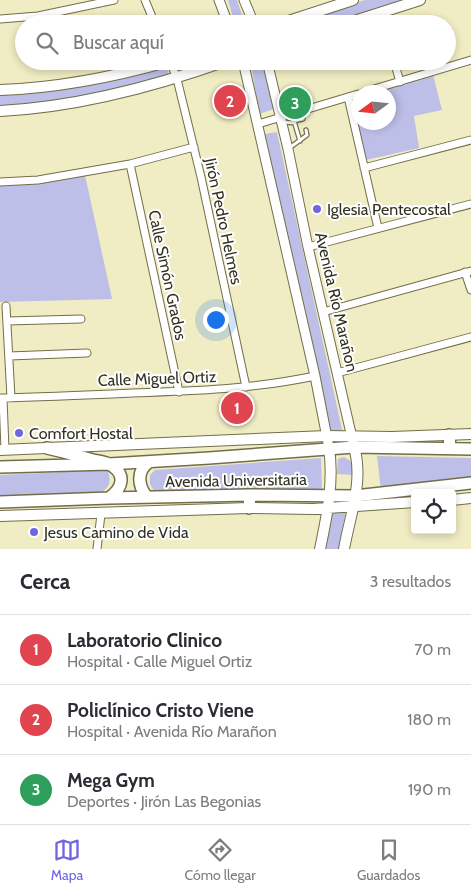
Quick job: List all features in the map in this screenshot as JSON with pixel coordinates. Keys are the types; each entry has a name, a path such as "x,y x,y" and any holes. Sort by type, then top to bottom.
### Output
{"main road":[{"path":"299,15 323,4 353,0"},
{"path":"374,15 420,0"},
{"path":"0,90 57,86 95,80 134,70"},
{"path":"0,111 83,101 123,93 176,79 201,70"},
{"name":"Avenida Universitaria","path":"0,467 148,462 329,448 352,441 392,437 471,434"},
{"path":"449,435 450,448"},
{"name":"Avenida Universitaria","path":"3,450 327,436 352,441 471,449"},
{"name":"Avenida Río Marañon","path":"344,549 358,473 352,441"},
{"path":"47,448 109,464 120,474 121,486 108,498"},
{"path":"320,549 332,466 329,448"},
{"path":"147,497 140,485 140,476 148,462"},
{"name":"Avenida Universitaria","path":"0,516 249,508 327,508 354,501 469,483"},
{"path":"249,508 250,495"},
{"name":"Avenida Universitaria","path":"0,502 250,495 329,496 354,501 411,502"},
{"path":"456,500 471,498"}],"street":[{"path":"43,15 114,0"},
{"path":"145,0 151,15"},
{"path":"219,0 225,15"},
{"path":"244,0 250,15"},
{"path":"0,19 15,18"},
{"path":"456,65 471,60"},
{"name":"Jirón Pedro Helmes","path":"173,70 194,147 246,387"},
{"path":"245,70 315,376 329,448"},
{"name":"Avenida Río Marañon","path":"269,70 283,118 308,248 352,441"},
{"path":"397,70 400,82"},
{"path":"389,85 439,70"},
{"path":"258,124 351,96"},
{"path":"348,97 378,228"},
{"path":"364,168 471,140"},
{"path":"0,182 38,180 130,164 194,147"},
{"name":"Calle Simón Grados","path":"130,164 179,392"},
{"path":"308,248 471,204"},
{"path":"323,312 468,272 471,290"},
{"path":"3,450 4,398 9,356 6,306"},
{"path":"7,321 81,319"},
{"path":"337,373 471,337"},
{"path":"9,356 87,353"},
{"name":"Calle Miguel Ortiz","path":"4,398 179,392 277,384 315,376"},
{"path":"97,549 101,514"}],"lane":[{"path":"283,118 294,122 303,121 304,111"},
{"path":"283,118 294,122"},
{"path":"294,122 300,141"},
{"path":"288,149 307,135 306,130"}],"shaded area":[{"path":"228,0 237,0 242,15 232,15"},
{"path":"365,0 403,0 356,15 315,15"},
{"path":"141,70 168,70 166,77 101,93 54,101 0,106 0,95"},
{"path":"252,70 263,70 274,109 259,114"},
{"path":"433,75 442,110 414,116 419,148 366,160 359,130 396,130 396,86"},
{"path":"277,132 343,434 331,435 265,134"},
{"path":"85,175 112,299 0,302 0,186 63,180"},
{"path":"377,456 471,458 471,479 381,490"},
{"path":"344,457 352,462 354,475 337,474 338,459"},
{"path":"321,458 322,491 154,491 150,484 150,475 155,470"},
{"path":"108,470 109,483 101,493 0,497 0,475"},
{"path":"333,504 347,504 339,549 325,549"}],"place":[{"name":"Policlínico Cristo Viene","path":"230,101"},
{"name":"Mega Gym","path":"295,103"},
{"name":"Iglesia Pentecostal","path":"317,209"},
{"name":"Laboratorio Clinico","path":"237,408"},
{"name":"Comfort Hostal","path":"19,433"},
{"name":"Jesus Camino de Vida","path":"34,532"}]}
